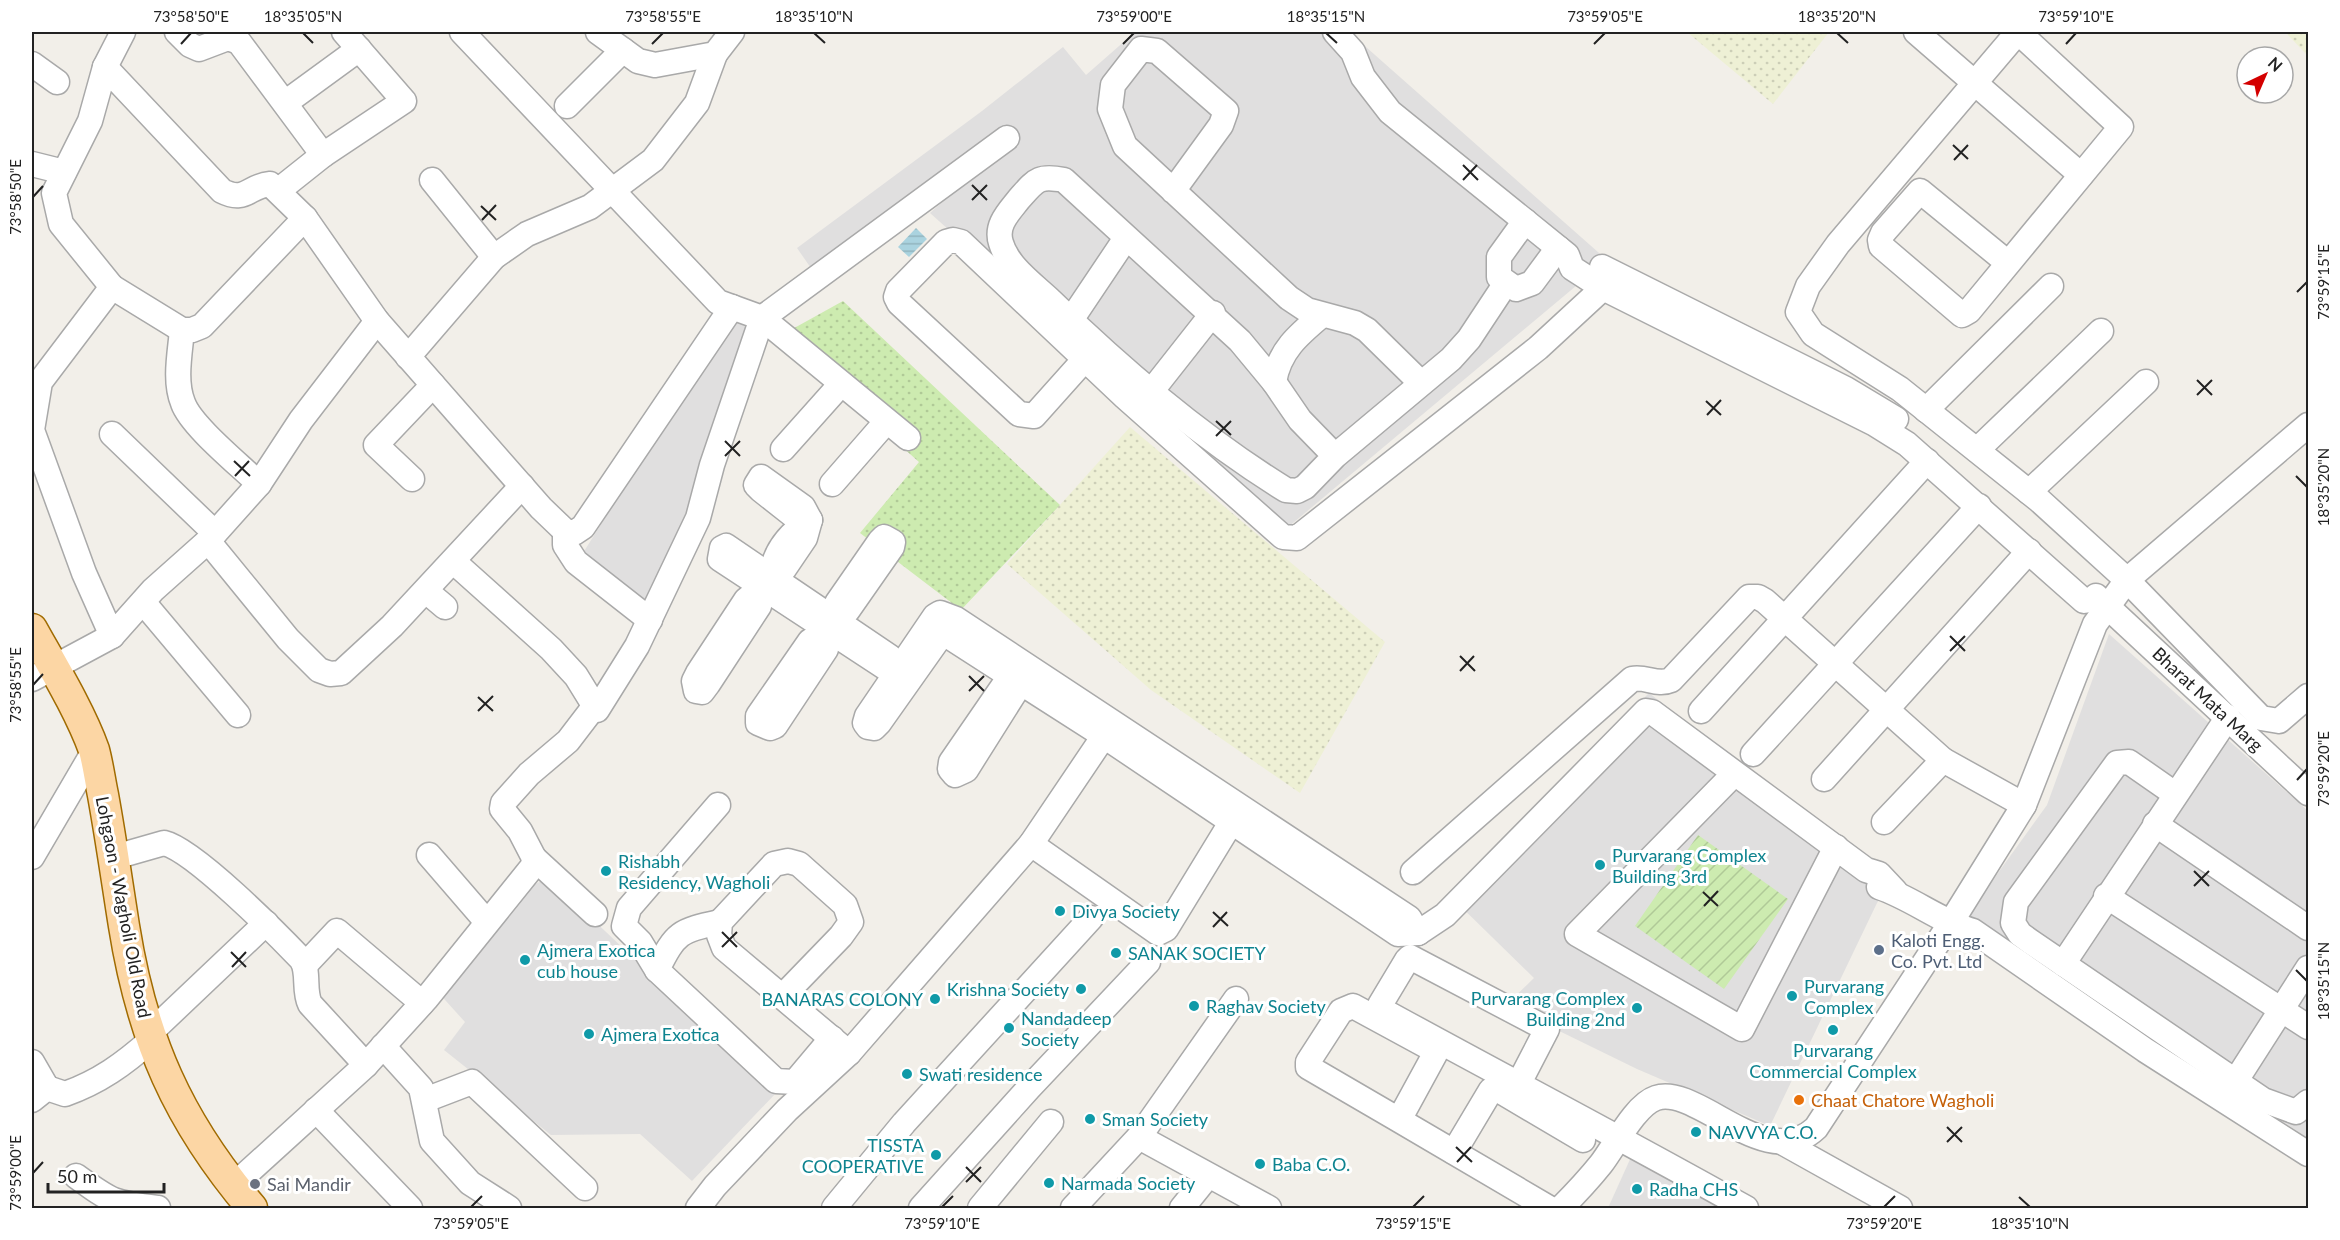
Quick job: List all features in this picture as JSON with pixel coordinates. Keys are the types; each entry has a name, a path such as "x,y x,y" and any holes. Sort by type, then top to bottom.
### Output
{"main road":[{"name":"Lohgaon - Wagholi Old Road","path":"32,628 43,674 94,750 115,857 124,927 139,1002 150,1037 183,1114 242,1197"}],"street":[{"path":"177,32 190,45 199,49 233,35 323,155"},
{"path":"462,32 718,302 762,318 908,438"},
{"path":"598,32 638,61 655,65 715,54"},
{"path":"408,357 494,257 527,234 590,207 611,189 653,160 689,115 704,87 715,54 732,32"},
{"path":"1335,32 1353,52 1363,77 1390,112 1562,251 1572,267 1609,281 1846,390 1907,426 1980,484 2095,588 2101,603"},
{"path":"1917,32 1977,82 2080,175"},
{"path":"2008,263 1920,191 1883,233 1880,240 1881,246 1962,315 1969,311 2121,127 2018,32 1838,244 1808,286 1798,312 1813,334 1900,389 2029,492 2127,580 2261,718 2279,721 2308,696"},
{"path":"119,33 105,67 90,121 54,193 61,224 112,287 182,330 202,327 304,218"},
{"path":"279,190 323,155 404,101 351,40 285,103"},
{"path":"1173,191 1221,125 1226,111 1157,51 1141,49 1113,85 1110,109 1125,146 1173,191 1288,298 1307,310 1354,323 1367,330 1421,383"},
{"path":"567,106 623,50"},
{"path":"32,64 57,82"},
{"path":"105,67 222,191 234,197 245,195 260,185 270,184 279,190 304,218 377,321 522,486 565,531 574,533 583,527 732,307"},
{"path":"454,562 551,649 576,676 597,710 637,646 698,518 712,465 762,318 1007,138"},
{"path":"32,164 64,172"},
{"path":"1335,456 1300,420 1274,382 1213,313 1126,238 1064,180 1046,176 1034,182 1002,220 1000,241 1008,260 1150,393 1286,490 1297,492 1305,487 1335,456 1451,359 1469,339 1506,284"},
{"path":"432,180 494,257"},
{"path":"1890,184 1911,202"},
{"path":"1525,221 1499,257 1500,277 1506,284 1516,289 1532,283 1562,251"},
{"path":"1071,320 1126,238"},
{"path":"1085,359 1034,416 1027,417 1011,406 898,303 896,297 898,291 946,242 953,240 961,242 1085,359 1283,537 1297,538 1503,378 1609,281"},
{"path":"1609,281 1875,424 1927,461 2084,601 2101,603"},
{"path":"1926,410 2051,286"},
{"path":"112,287 40,382 33,430 84,573 112,636"},
{"path":"1150,393 1213,313"},
{"path":"1274,382 1277,363 1298,336 1322,315"},
{"path":"43,674 112,636 143,602 212,537 259,484 301,420 377,321"},
{"path":"182,330 178,383 183,404 191,418 259,484"},
{"path":"1977,450 2101,331"},
{"path":"2029,492 2146,382"},
{"path":"783,449 841,384"},
{"path":"412,479 375,445 434,385"},
{"path":"886,422 829,490 810,520 792,531 773,560 767,583 832,626 886,668 904,673 935,616 942,624 948,614 1021,673 1367,902 1409,918 1418,933 1445,915 1646,711 1652,712 1733,775 1866,870 1879,874 1894,891 1950,924 1972,931 2145,1050 2308,1154"},
{"path":"1780,1141 1803,1140 1815,1128 1950,924 2024,806 2095,624 2101,603 2308,425"},
{"path":"112,434 212,537 288,639 319,670 330,675 341,673 426,591 522,486"},
{"path":"1701,711 1927,461"},
{"path":"1753,754 1979,506"},
{"path":"565,531 565,545 576,562 650,620"},
{"path":"1824,779 2029,551"},
{"path":"426,591 445,607"},
{"path":"1413,873 1632,679 1641,677 1664,684 1671,680 1749,597 1758,597 1942,760 2024,806"},
{"path":"143,602 238,715"},
{"name":"Bharat Mata Marg","path":"2101,603 2308,792"},
{"path":"594,707 568,741 529,774 503,803 502,809 520,831 534,858 595,914"},
{"path":"2062,964 2228,717"},
{"path":"698,1209 715,1186 787,1110 841,1046 1031,844 1108,730"},
{"path":"32,857 40,820 70,790 94,750"},
{"path":"1884,822 1942,760"},
{"path":"2175,794 2129,762 2117,763 2020,895 2013,913 2013,923 2020,934 2062,964 2263,1100 2296,1112 2308,1102"},
{"path":"1733,775 1577,934 1742,1029 1836,847"},
{"path":"70,790 87,798 102,794"},
{"path":"718,805 629,908 624,926 640,942 657,970 776,1081 795,1082 841,1046"},
{"path":"1031,844 1158,933 1166,929 1243,822"},
{"path":"2155,824 2308,928"},
{"path":"115,857 164,843 174,845 266,923 305,965 305,995 310,1004 366,1065"},
{"path":"429,855 486,921"},
{"path":"242,1197 316,1110 366,1065 422,1004 486,921 533,866 534,858"},
{"path":"657,970 668,948 686,930 720,922 774,864 788,861 799,864 845,905 850,922 841,936 783,996"},
{"path":"2106,896 2308,1028"},
{"path":"834,1209 904,1123 1091,918"},
{"path":"720,922 718,935 724,948 841,1046"},
{"path":"32,1062 39,1094 65,1094 107,1076 266,923"},
{"path":"305,965 337,931 422,1004"},
{"path":"1518,1085 1547,1029 1410,957 1380,1005 1380,1009 1518,1085 1621,1138 1746,1209"},
{"path":"921,1209 1029,1088 1148,962"},
{"path":"2235,1082 2308,968"},
{"path":"1073,1209 1139,1137 1236,999"},
{"path":"1399,1120 1435,1054 1434,1050 1353,1006 1347,1007 1341,1011 1308,1062 1308,1067 1549,1209"},
{"path":"383,1046 421,1088 432,1142 470,1183 509,1209"},
{"path":"425,1100 472,1082 585,1188"},
{"path":"1454,1152 1491,1090 1496,1088 1583,1140"},
{"path":"1562,1209 1621,1138 1641,1107 1657,1098 1675,1097 1706,1111 1727,1125 1780,1141 1900,1209"},
{"path":"316,1110 410,1209"},
{"path":"980,1209 1051,1122"},
{"path":"1139,1137 1207,1177 1269,1209"},
{"path":"76,1176 110,1201 127,1206 153,1208"},
{"path":"1182,1209 1207,1177"}],"shaded area":[{"path":"1135,32 1349,32 1607,260 1287,528 1275,522 930,213 992,158 822,284 797,248 982,111 1063,47 1086,75"},
{"path":"736,319 750,331 685,515 647,601 583,553 655,438"},
{"path":"2109,634 2308,811 2308,1138 1967,916 2047,805"},
{"path":"1649,693 1893,879 1877,903 1770,1126 1637,1069 1506,1005 1534,978 1448,894"},
{"name":"Ajmera Exotica","path":"548,877 776,1093 692,1181 640,1134 551,1135 444,1050 465,1022 436,990 523,891"},
{"path":"1632,1155 1730,1208 1608,1208"}],"green space":[{"path":"1687,32 1829,32 1773,104"},
{"path":"2285,32 2308,32 2308,56"},
{"path":"843,301 1060,505 961,610 860,533 919,462 778,337"},
{"path":"1130,427 1385,642 1300,793 1151,690 1007,564"},
{"path":"1698,835 1788,899 1724,989 1635,926"}],"water":[{"path":"916,228 927,239 909,257 898,247"}],"place":[{"name":"Purvarang Complex Building 3rd","path":"1600,865"},
{"name":"Rishabh Residency, Wagholi","path":"606,871"},
{"name":"Divya Society","path":"1060,911"},
{"name":"Kaloti Engg. Co. Pvt. Ltd","path":"1879,950"},
{"name":"SANAK SOCIETY","path":"1116,953"},
{"name":"Ajmera Exotica cub house","path":"525,960"},
{"name":"Krishna Society","path":"1081,989"},
{"name":"Purvarang Complex","path":"1792,996"},
{"name":"BANARAS COLONY","path":"935,999"},
{"name":"Raghav Society","path":"1194,1006"},
{"name":"Purvarang Complex Building 2nd","path":"1637,1008"},
{"name":"Nandadeep Society","path":"1009,1028"},
{"name":"Purvarang Commercial Complex","path":"1833,1030"},
{"name":"Ajmera Exotica","path":"589,1034"},
{"name":"Swati residence","path":"907,1074"},
{"name":"Chaat Chatore Wagholi","path":"1799,1100"},
{"name":"Sman Society","path":"1090,1119"},
{"name":"NAVVYA C.O.","path":"1696,1132"},
{"name":"TISSTA COOPERATIVE","path":"936,1155"},
{"name":"Baba C.O.","path":"1260,1164"},
{"name":"Narmada Society","path":"1049,1183"},
{"name":"Sai Mandir","path":"255,1184"},
{"name":"Radha CHS","path":"1637,1189"}]}
